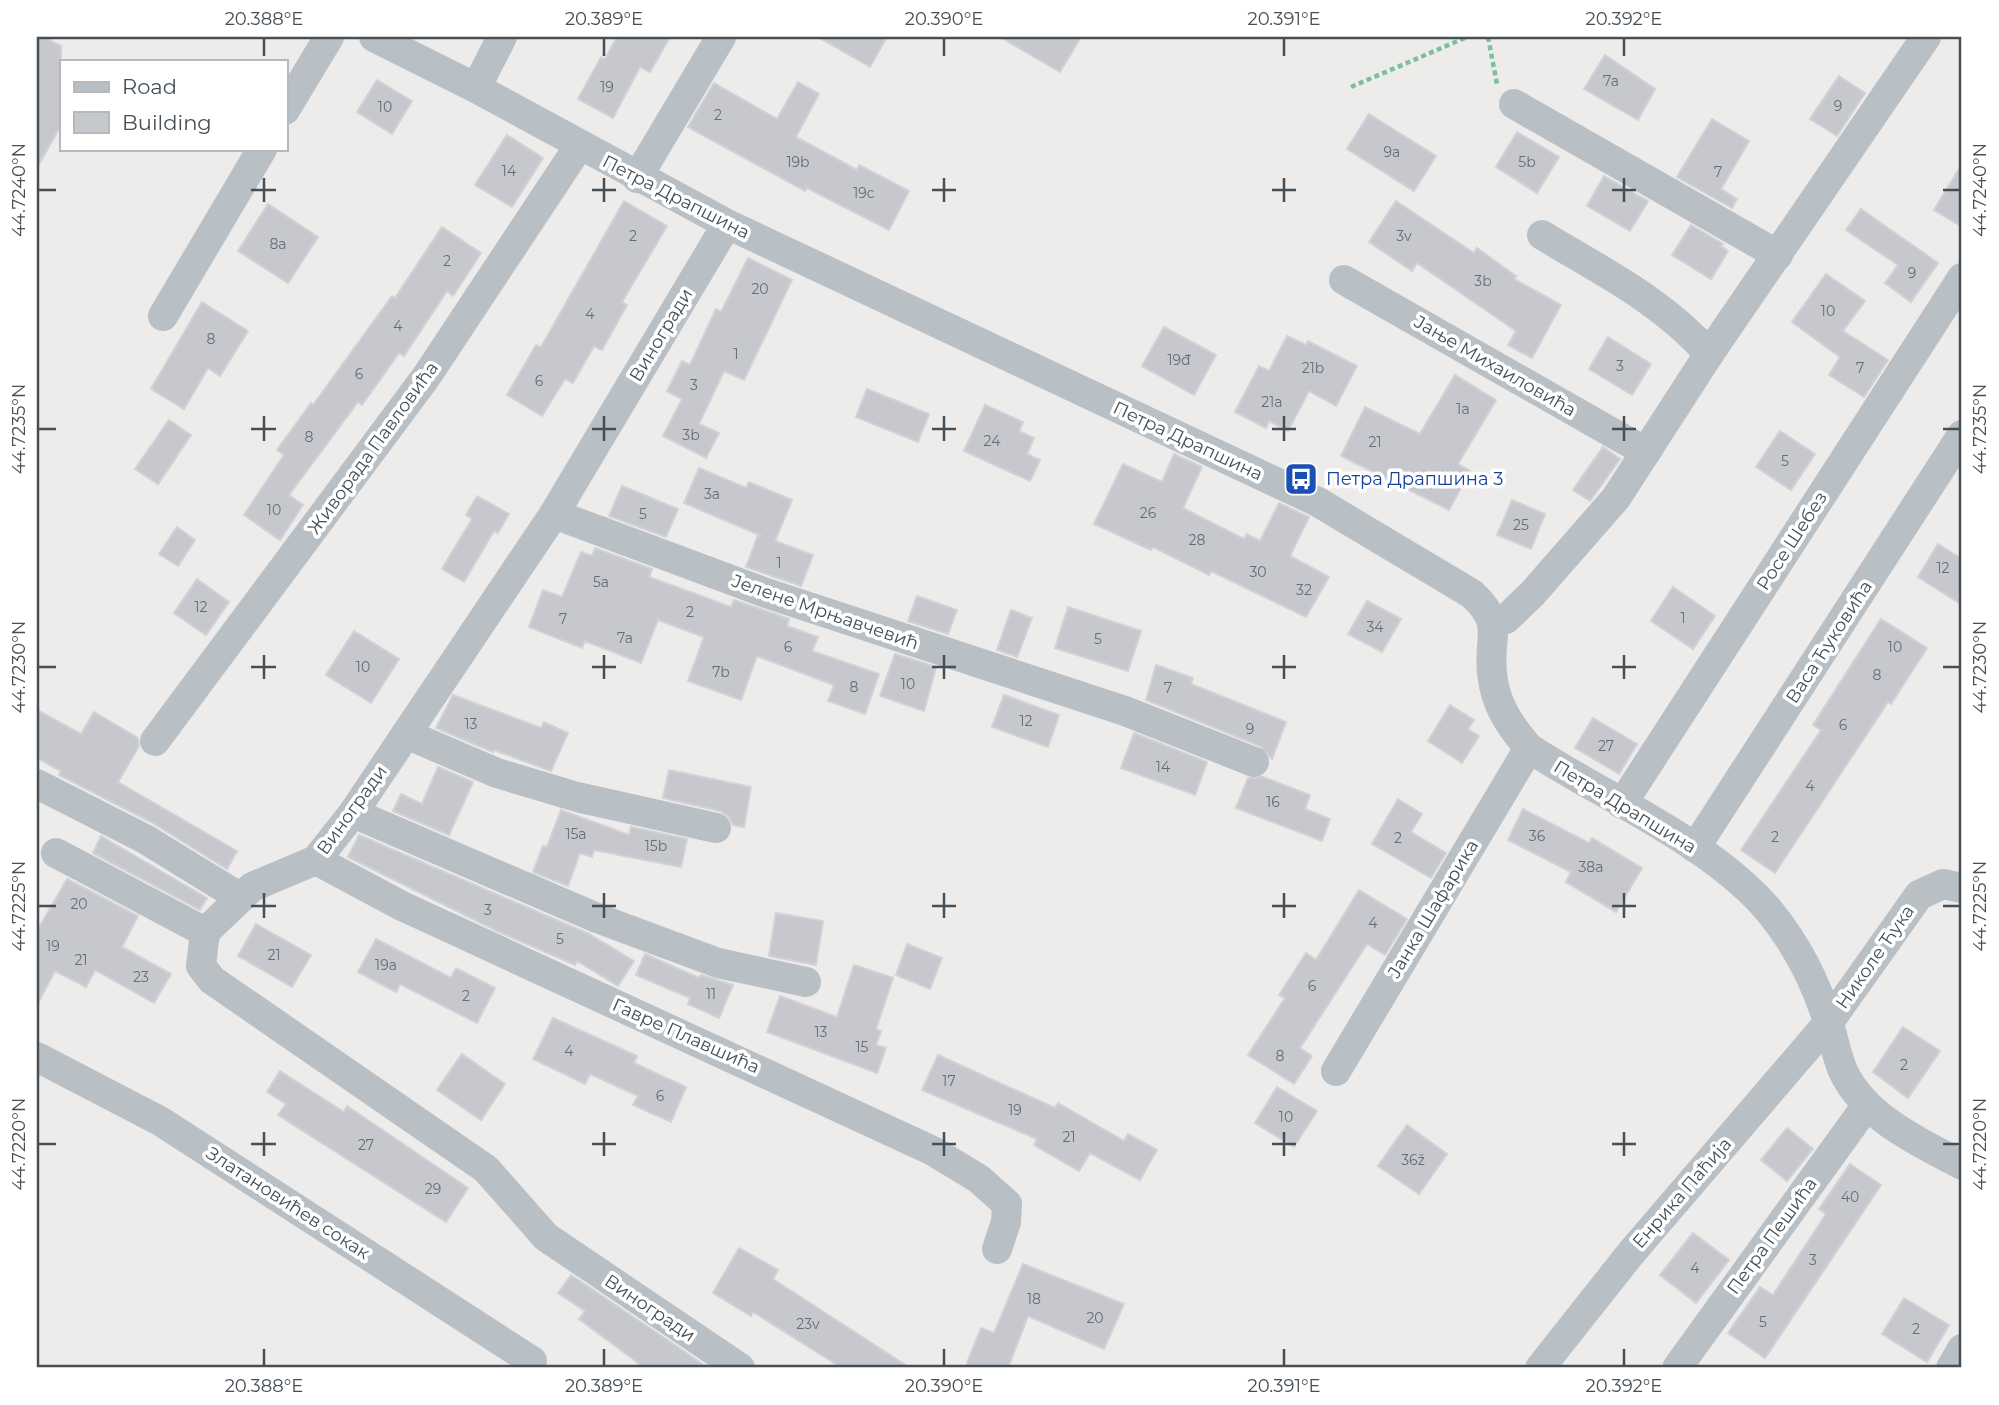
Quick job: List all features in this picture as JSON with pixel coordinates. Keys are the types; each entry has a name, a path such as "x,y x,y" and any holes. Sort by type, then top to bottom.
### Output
{"street":[{"path":"287,107 329,37"},
{"name":"Петра Драпшина","path":"374,37 475,88 727,225 1318,502 1472,594 1487,607 1494,623 1492,672 1500,710 1529,748 1695,848 1749,889 1771,913 1800,955 1829,1023 1844,1072 1867,1105 1906,1136 1962,1165"},
{"path":"475,88 502,37"},
{"path":"637,178 721,37"},
{"path":"1494,623 1506,619 1534,593 1589,532 1926,37"},
{"path":"1514,104 1778,254"},
{"name":"Живорада Павловића","path":"155,741 426,377 579,146"},
{"path":"163,316 261,150"},
{"name":"Виногради","path":"727,225 554,513 353,813 316,860 267,878 205,932 201,966 212,980 486,1169 546,1237 740,1368"},
{"path":"1542,235 1646,297 1687,329 1709,354"},
{"name":"Росе Шебез","path":"1622,804 1962,278"},
{"name":"Јање Михаиловића","path":"1344,280 1646,452"},
{"name":"Васа Ћуковића","path":"1695,848 1962,435"},
{"name":"Јелене Мрњавчевић","path":"554,513 766,593 1125,710 1254,762"},
{"path":"405,734 510,778 577,797 716,828"},
{"name":"Јанка Шафарика","path":"1336,1071 1529,748"},
{"path":"37,784 145,839 241,898"},
{"path":"353,813 597,918 718,963 806,982"},
{"path":"56,853 205,932"},
{"name":"Гавре Плавшића","path":"316,860 402,906 933,1151 979,1179 1007,1204 1006,1222 996,1249"},
{"name":"Николе Ћука","path":"1829,1023 1919,895 1942,884 1962,888"},
{"name":"Енрика Паћија","path":"1540,1368 1631,1253 1829,1023"},
{"name":"Златановићев сокак","path":"37,1057 160,1121 532,1361"},
{"name":"Петра Пешића","path":"1677,1368 1867,1105"},
{"path":"1951,1368 1962,1349"}],"path":[{"path":"1351,87 1467,37"},
{"path":"1488,37 1496,82 1514,104"}],"building":[{"path":"37,37 44,37 61,46 60,127 37,168"},
{"path":"617,37 670,37 650,72 640,67 613,118 578,99 601,57 605,59"},
{"path":"818,37 887,37 870,67"},
{"path":"1000,37 1081,37 1060,72"},
{"path":"1605,55 1655,89 1638,120 1584,89"},
{"path":"1839,76 1865,93 1837,136 1810,119"},
{"path":"377,80 412,101 392,134 357,112"},
{"path":"798,82 819,94 796,137 857,170 859,165 909,191 889,230 807,188 805,191 688,127 714,83 777,119"},
{"path":"1369,114 1436,156 1414,191 1347,149"},
{"path":"1712,119 1749,141 1721,189 1737,199 1732,208 1677,177"},
{"path":"1517,132 1559,157 1537,193 1496,167"},
{"path":"507,135 543,158 512,207 475,185"},
{"path":"1962,164 1962,227 1934,210"},
{"path":"1604,176 1648,201 1630,231 1587,206"},
{"path":"624,201 667,226 622,302 627,305 602,350 594,346 573,383 565,379 542,416 507,395 536,345 541,347"},
{"path":"1396,201 1474,253 1477,248 1516,276 1514,279 1561,305 1532,358 1508,345 1516,331 1417,263 1412,271 1369,242"},
{"path":"268,204 318,237 288,283 238,251"},
{"path":"1861,209 1938,263 1911,302 1885,283 1898,265 1846,230"},
{"path":"1691,225 1723,244 1721,246 1728,251 1711,279 1672,255"},
{"path":"442,227 481,253 453,296 447,291 404,356 399,353 362,405 358,402 289,495 303,505 280,540 244,515 284,455 277,450 392,296 395,298"},
{"path":"748,258 792,280 744,380 724,371 699,424 719,433 706,458 663,436 682,399 667,391 682,361 690,365 716,309 721,312"},
{"path":"1826,274 1865,301 1843,331 1888,360 1864,397 1829,375 1840,357 1792,322"},
{"path":"202,302 248,331 220,376 208,368 184,409 151,389"},
{"path":"1164,327 1216,355 1194,395 1142,366"},
{"path":"1287,336 1306,345 1308,341 1357,366 1336,406 1309,391 1288,431 1269,421 1266,428 1235,412 1259,366 1269,371"},
{"path":"1608,337 1651,364 1632,395 1589,369"},
{"path":"1455,375 1496,400 1458,464 1470,471 1449,510 1341,456 1365,407 1420,434"},
{"path":"867,389 929,414 918,442 856,417"},
{"path":"985,405 1023,422 1019,431 1034,438 1027,454 1040,460 1030,481 964,451"},
{"path":"169,420 191,435 158,484 135,469"},
{"path":"1780,431 1815,454 1791,490 1756,467"},
{"path":"1603,447 1620,459 1590,501 1573,490"},
{"path":"1174,454 1202,467 1183,508 1244,539 1247,534 1260,541 1279,503 1309,517 1290,556 1329,577 1306,617 1211,571 1209,575 1153,547 1151,550 1094,524 1123,464 1162,482"},
{"path":"699,468 746,488 749,482 792,500 775,541 813,555 801,586 746,567 758,535 762,536 684,503"},
{"path":"622,486 678,509 666,537 609,516"},
{"path":"477,496 509,514 498,533 494,531 464,582 442,569 472,519 466,515"},
{"path":"1512,500 1545,514 1531,549 1497,535"},
{"path":"177,527 195,540 178,566 159,554"},
{"path":"1938,544 1962,559 1962,605 1918,577"},
{"path":"595,548 652,569 649,577 731,607 734,600 789,619 787,626 818,637 812,651 879,674 865,714 828,701 834,685 757,656 741,700 688,681 704,637 658,620 641,663 585,641 582,648 529,627 543,590 562,597 581,552 592,556"},
{"path":"197,579 229,602 206,635 174,613"},
{"path":"1673,587 1715,616 1693,649 1651,621"},
{"path":"917,596 957,610 948,634 908,621"},
{"path":"1367,601 1401,619 1382,652 1348,634"},
{"path":"1068,607 1141,631 1128,671 1055,648"},
{"path":"1011,610 1032,618 1017,657 997,650"},
{"path":"1881,619 1927,648 1775,873 1741,850 1821,730 1813,725"},
{"path":"354,631 399,659 371,703 326,675"},
{"path":"895,654 936,667 924,711 880,696"},
{"path":"1156,665 1193,678 1191,684 1286,722 1272,759 1260,746 1146,700"},
{"path":"453,695 541,728 544,722 568,733 551,771 494,750 493,752 436,728"},
{"path":"1004,695 1059,715 1048,747 992,727"},
{"path":"1450,705 1474,720 1468,729 1479,736 1462,763 1428,741"},
{"path":"37,710 81,734 94,712 138,738 139,746 118,782 237,851 227,869 153,823 59,775 61,771 37,758"},
{"path":"1593,718 1637,744 1619,774 1575,748"},
{"path":"1134,733 1207,762 1195,795 1121,768"},
{"path":"438,767 473,782 449,835 393,811 401,794 422,804"},
{"path":"669,770 751,787 744,827 733,825 728,816 720,811 663,798"},
{"path":"1263,777 1310,795 1305,809 1330,819 1322,841 1236,808 1248,778"},
{"path":"1398,799 1422,814 1411,832 1446,853 1431,878 1372,844"},
{"path":"1523,809 1589,843 1592,838 1642,868 1616,912 1566,882 1571,872 1508,840"},
{"path":"561,810 629,835 631,827 687,839 681,867 594,850 592,857 580,853 568,886 533,872 543,846 547,847"},
{"path":"359,835 589,934 634,961 618,986 577,961 575,965 497,931 348,857"},
{"path":"101,836 207,898 200,910 93,853"},
{"path":"67,879 138,916 122,947 171,974 154,1003 95,970 86,987 55,971 37,1005 37,931"},
{"path":"1359,890 1407,919 1385,955 1367,944 1300,1048 1312,1056 1294,1084 1248,1055 1285,998 1279,995 1306,953 1316,960"},
{"path":"776,913 823,921 816,965 769,956"},
{"path":"256,924 311,955 292,987 238,956"},
{"path":"376,939 451,978 456,968 495,988 477,1023 400,984 396,992 358,972"},
{"path":"907,944 942,958 930,989 896,975"},
{"path":"645,954 699,978 701,975 733,985 719,1018 688,1004 690,998 636,975"},
{"path":"854,965 893,978 876,1029 881,1031 876,1045 886,1048 877,1073 767,1032 780,996 837,1017"},
{"path":"553,1018 637,1056 634,1063 686,1087 671,1122 633,1105 638,1096 590,1074 585,1084 533,1059"},
{"path":"1903,1027 1940,1051 1908,1098 1873,1072"},
{"path":"462,1054 505,1084 481,1120 437,1090"},
{"path":"938,1055 1055,1108 1058,1103 1124,1141 1128,1134 1157,1150 1140,1180 1090,1153 1079,1171 1034,1145 1037,1139 922,1090"},
{"path":"280,1071 344,1112 347,1106 468,1188 446,1222 278,1115 286,1104 267,1092"},
{"path":"1277,1087 1317,1111 1294,1147 1255,1123"},
{"path":"1407,1125 1447,1154 1419,1194 1378,1166"},
{"path":"1787,1128 1813,1149 1787,1181 1761,1160"},
{"path":"1850,1164 1881,1185 1765,1358 1728,1333 1760,1287 1773,1295 1826,1214 1819,1209"},
{"path":"1693,1233 1729,1260 1696,1303 1660,1275"},
{"path":"739,1248 778,1270 773,1279 910,1368 842,1368 753,1312 751,1316 713,1293"},
{"path":"1023,1264 1124,1304 1104,1349 1028,1316 1008,1368 965,1368 981,1328 994,1333"},
{"path":"571,1275 708,1368 645,1368 579,1319 585,1311 558,1293"},
{"path":"1904,1298 1949,1325 1927,1362 1882,1334"}],"place":[{"name":"Петра Драпшина 3","path":"1301,479"}]}
